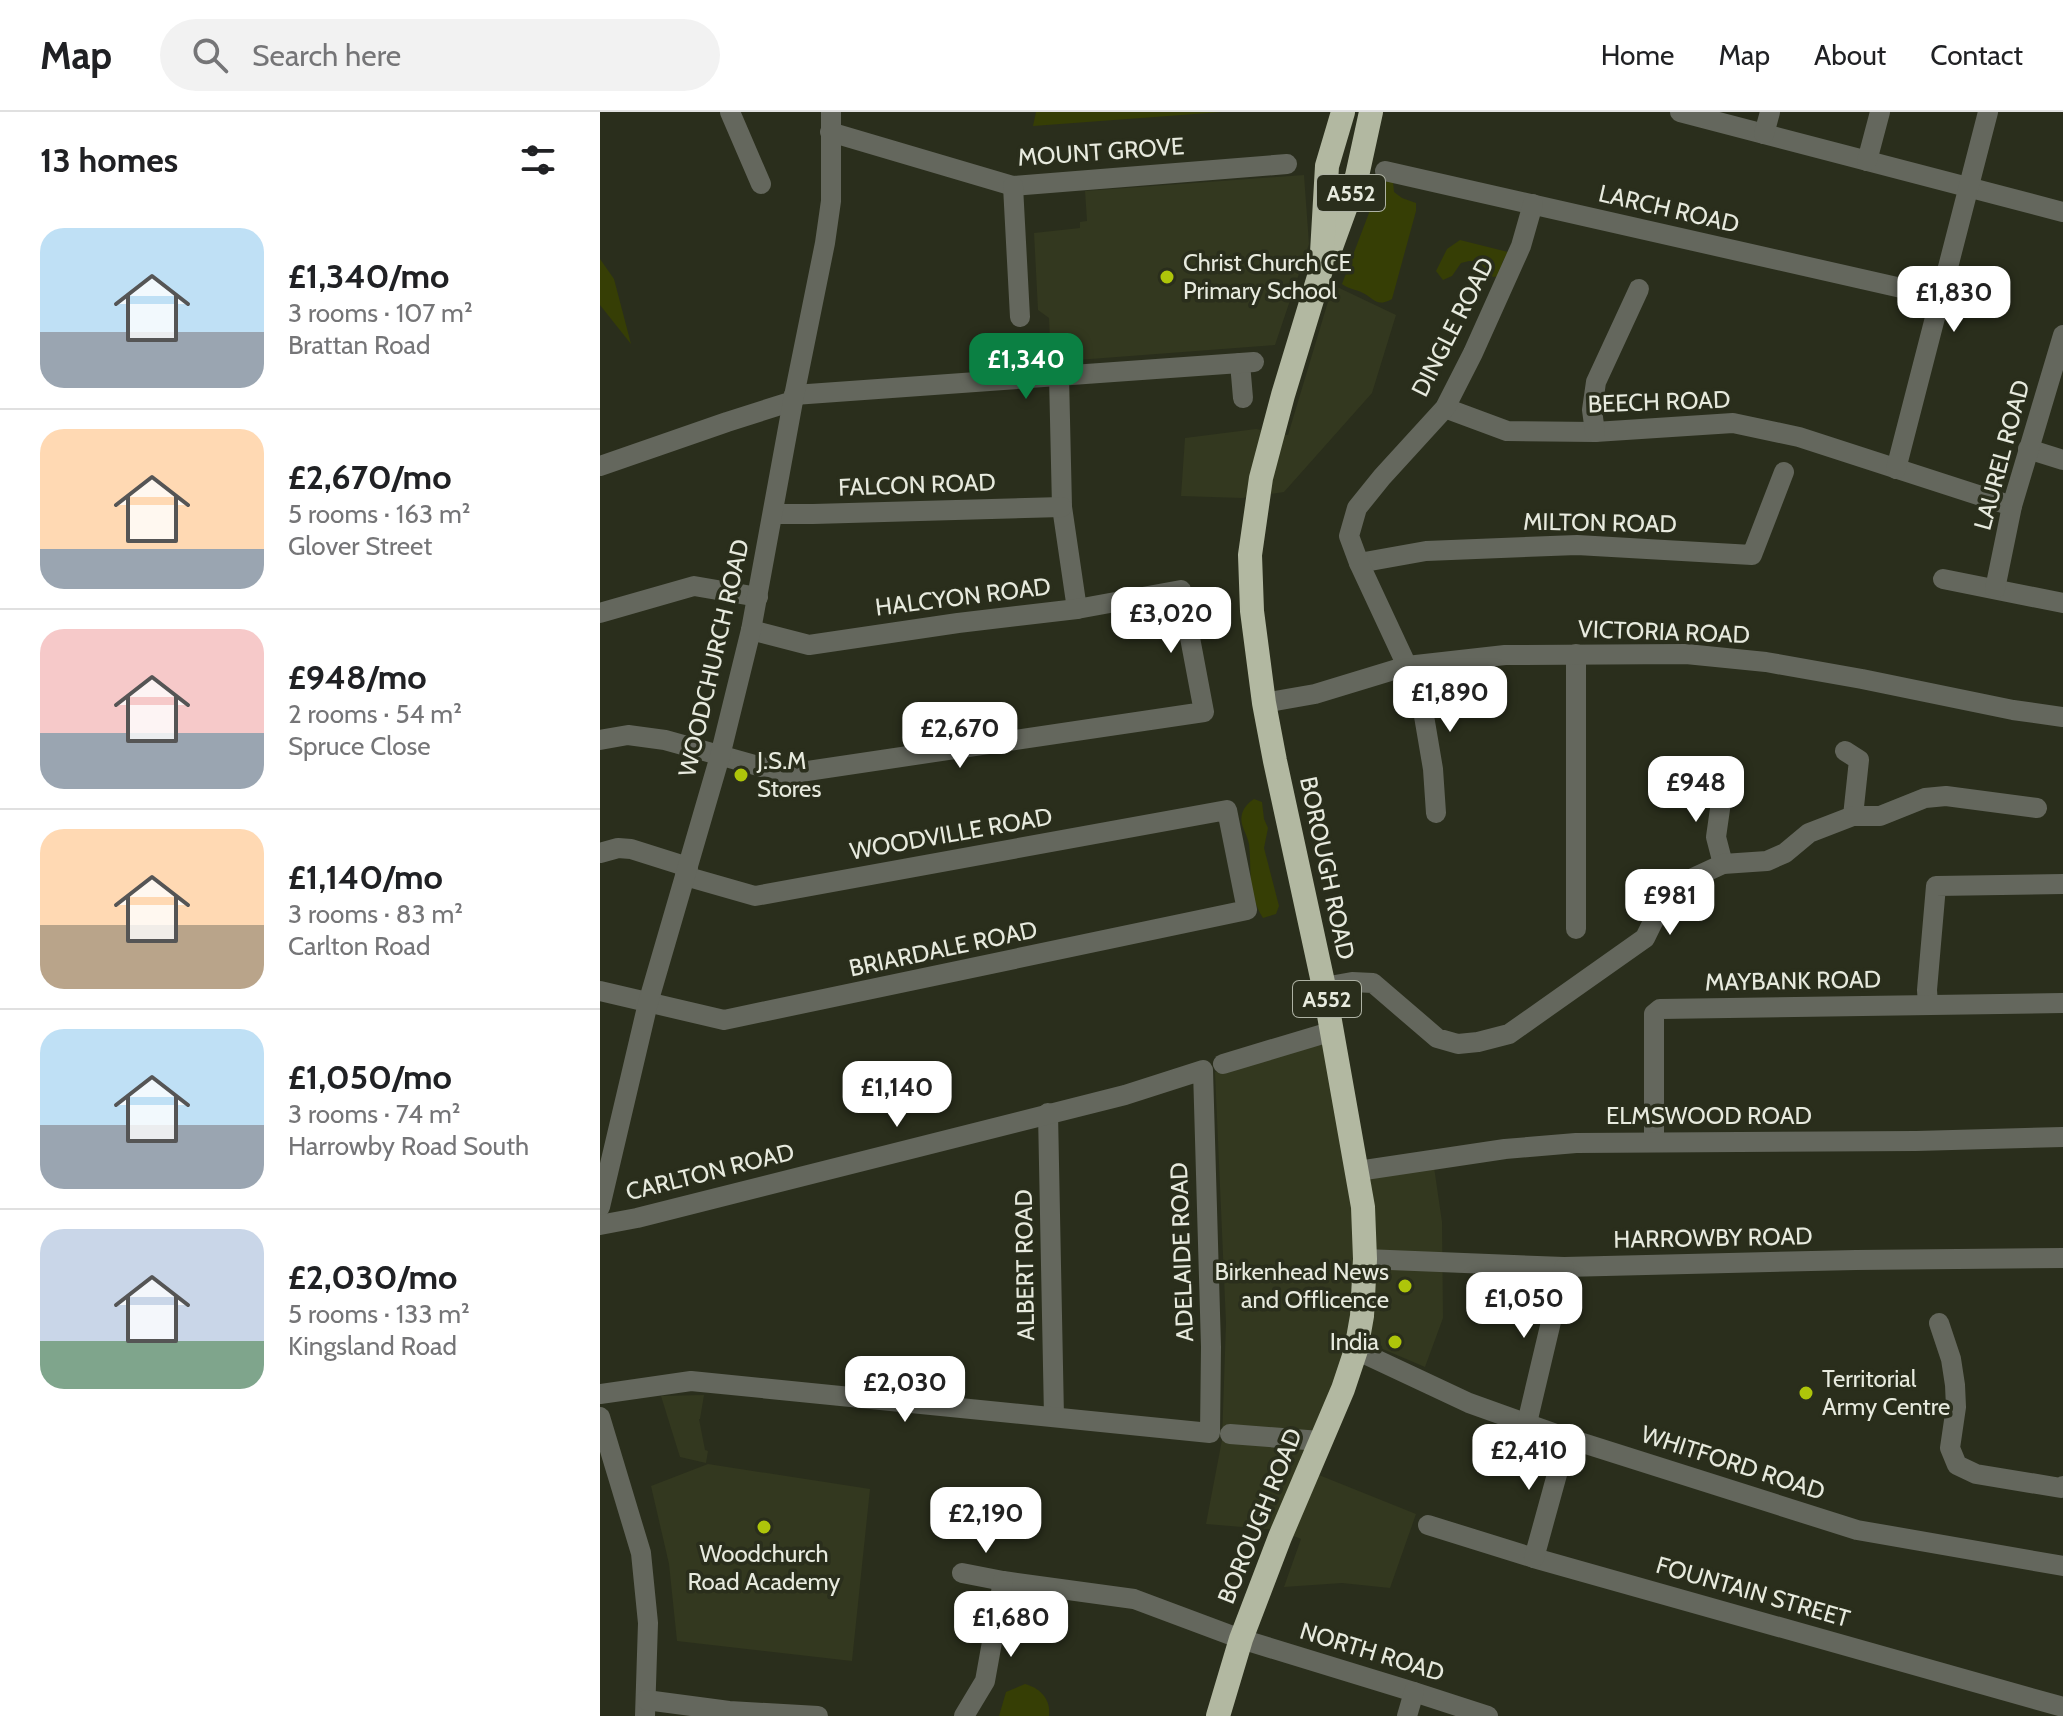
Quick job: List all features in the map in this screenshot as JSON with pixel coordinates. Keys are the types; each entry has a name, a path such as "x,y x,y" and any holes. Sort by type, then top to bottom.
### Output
{"highway":[{"path":"1327,166 1328,112"},
{"name":"BOROUGH ROAD","path":"1218,1716 1241,1639 1280,1537 1343,1389 1356,1350 1362,1316 1365,1259 1358,1171 1333,1031 1264,703 1252,611 1250,555 1261,478 1321,270 1327,166 1343,112"},
{"name":"A552","path":"1321,270 1357,176 1371,112"}],"street":[{"path":"730,112 761,184"},
{"path":"1680,112 2063,212"},
{"path":"1764,134 1770,112"},
{"path":"1867,161 1880,112"},
{"path":"1896,469 1988,112"},
{"name":"MOUNT GROVE","path":"830,122 1013,186 1287,164"},
{"name":"WOODCHURCH ROAD","path":"600,1207 609,1133 720,756 758,597 825,243 831,201 830,122"},
{"name":"LARCH ROAD","path":"1385,171 1941,297"},
{"path":"1013,186 1020,317"},
{"name":"DINGLE ROAD","path":"1436,813 1433,769 1424,716 1407,666 1349,536 1357,508 1445,408 1521,246 1533,204"},
{"path":"1595,432 1592,410 1596,382 1639,289"},
{"name":"LAUREL ROAD","path":"1995,589 2012,506 2063,335"},
{"path":"600,466 794,398 1247,362 1243,398"},
{"path":"1059,376 1062,507 1077,609"},
{"name":"BEECH ROAD","path":"1445,408 1507,431 1595,432 1733,423 1799,437 2012,506"},
{"path":"2028,449 2063,460"},
{"name":"MILTON ROAD","path":"1359,563 1426,551 1577,545 1752,555 1784,472"},
{"name":"FALCON ROAD","path":"773,514 1062,507"},
{"path":"1943,579 2063,603"},
{"path":"600,613 694,586 758,597"},
{"name":"HALCYON ROAD","path":"720,756 787,774 1204,712 1181,590 1077,609 809,645 751,630"},
{"path":"1576,654 1576,929"},
{"name":"VICTORIA ROAD","path":"1264,703 1315,694 1407,666 1505,655 1686,654 1766,662 2063,717"},
{"path":"600,740 628,735 665,740 720,756"},
{"path":"1845,751 1859,760 1853,816"},
{"path":"1723,864 1716,837 1724,781"},
{"path":"1324,987 1352,982 1373,983 1437,1038 1458,1044 1478,1042 1509,1034 1645,938 1669,889 1723,864 1767,861 1785,853 1809,833 1853,816 1880,816 1925,798 1946,796 2037,808"},
{"name":"WOODVILLE ROAD","path":"600,853 618,848 631,849 755,896 1227,810 1247,910"},
{"path":"1928,1004 1936,886 2063,884"},
{"name":"BRIARDALE ROAD","path":"600,991 724,1020 1247,910"},
{"name":"MAYBANK ROAD","path":"1654,1142 1654,1014 1660,1009 2063,1003"},
{"name":"CARLTON ROAD","path":"600,1225 1125,1095 1333,1031"},
{"name":"ADELAIDE ROAD","path":"1213,1067 1211,1347 1220,1433"},
{"name":"ALBERT ROAD","path":"1048,1113 1054,1417"},
{"name":"ELMSWOOD ROAD","path":"1358,1171 1505,1149 1576,1143 2063,1137"},
{"name":"HARROWBY ROAD","path":"1365,1259 1564,1267 2063,1258"},
{"path":"1527,1423 1564,1267"},
{"path":"1939,1323 1951,1359 1955,1385 1956,1407 1950,1448 1957,1465 1976,1474 2063,1486"},
{"name":"WHITFORD ROAD","path":"1356,1350 1469,1403 1567,1438 1857,1530 2063,1566"},
{"path":"600,1394 691,1381 1320,1441"},
{"path":"600,1417 606,1465 641,1553 648,1623 646,1708 818,1716"},
{"path":"1534,1558 1567,1438"},
{"name":"FOUNTAIN STREET","path":"1428,1525 1534,1558 2063,1707"},
{"name":"NORTH ROAD","path":"962,1573 1134,1599 1241,1639 1488,1716"},
{"path":"964,1716 985,1681 1003,1581"},
{"path":"1407,1716 1414,1692"}],"shaded area":[{"name":"Christ Church CE Primary School","path":"1304,175 1309,244 1275,345 1051,362 1049,318 1038,310 1034,233 1080,228 1080,222 1087,221 1085,191"},
{"path":"1333,285 1396,315 1372,393 1284,492 1242,498 1181,496 1185,438 1256,429 1288,435"},
{"path":"1328,1038 1353,1173 1434,1167 1442,1222 1443,1318 1425,1367 1352,1336 1304,1469 1416,1514 1390,1588 1342,1583 1284,1587 1301,1539 1279,1530 1206,1524 1222,1440 1226,1323 1215,1072"},
{"path":"704,1395 699,1419 705,1450 708,1451 706,1463 680,1457 661,1396"},
{"name":"Woodchurch Road Academy","path":"708,1464 870,1489 852,1661 677,1641 669,1564 651,1486"}],"green space":[{"path":"1036,112 1222,112 1033,126"},
{"path":"1393,182 1394,192 1416,203 1416,211 1392,299 1378,302 1342,284 1380,184"},
{"path":"1460,240 1508,252 1502,263 1501,276 1493,277 1480,263 1472,261 1461,263 1452,276 1443,280 1436,271 1447,249"},
{"path":"600,259 614,279 631,344 600,305"},
{"path":"1254,799 1262,802 1268,828 1264,848 1279,906 1276,914 1263,918 1252,891 1249,844 1242,822 1244,809"},
{"path":"1025,1684 1043,1695 1049,1716 999,1716 1006,1692"}],"place":[{"name":"Christ Church CE Primary School","path":"1167,277"},
{"name":"J.S.M Stores","path":"741,775"},
{"name":"Birkenhead News and Offlicence","path":"1405,1286"},
{"name":"India","path":"1395,1342"},
{"name":"Territorial Army Centre","path":"1806,1393"},
{"name":"Woodchurch Road Academy","path":"764,1527"}]}
